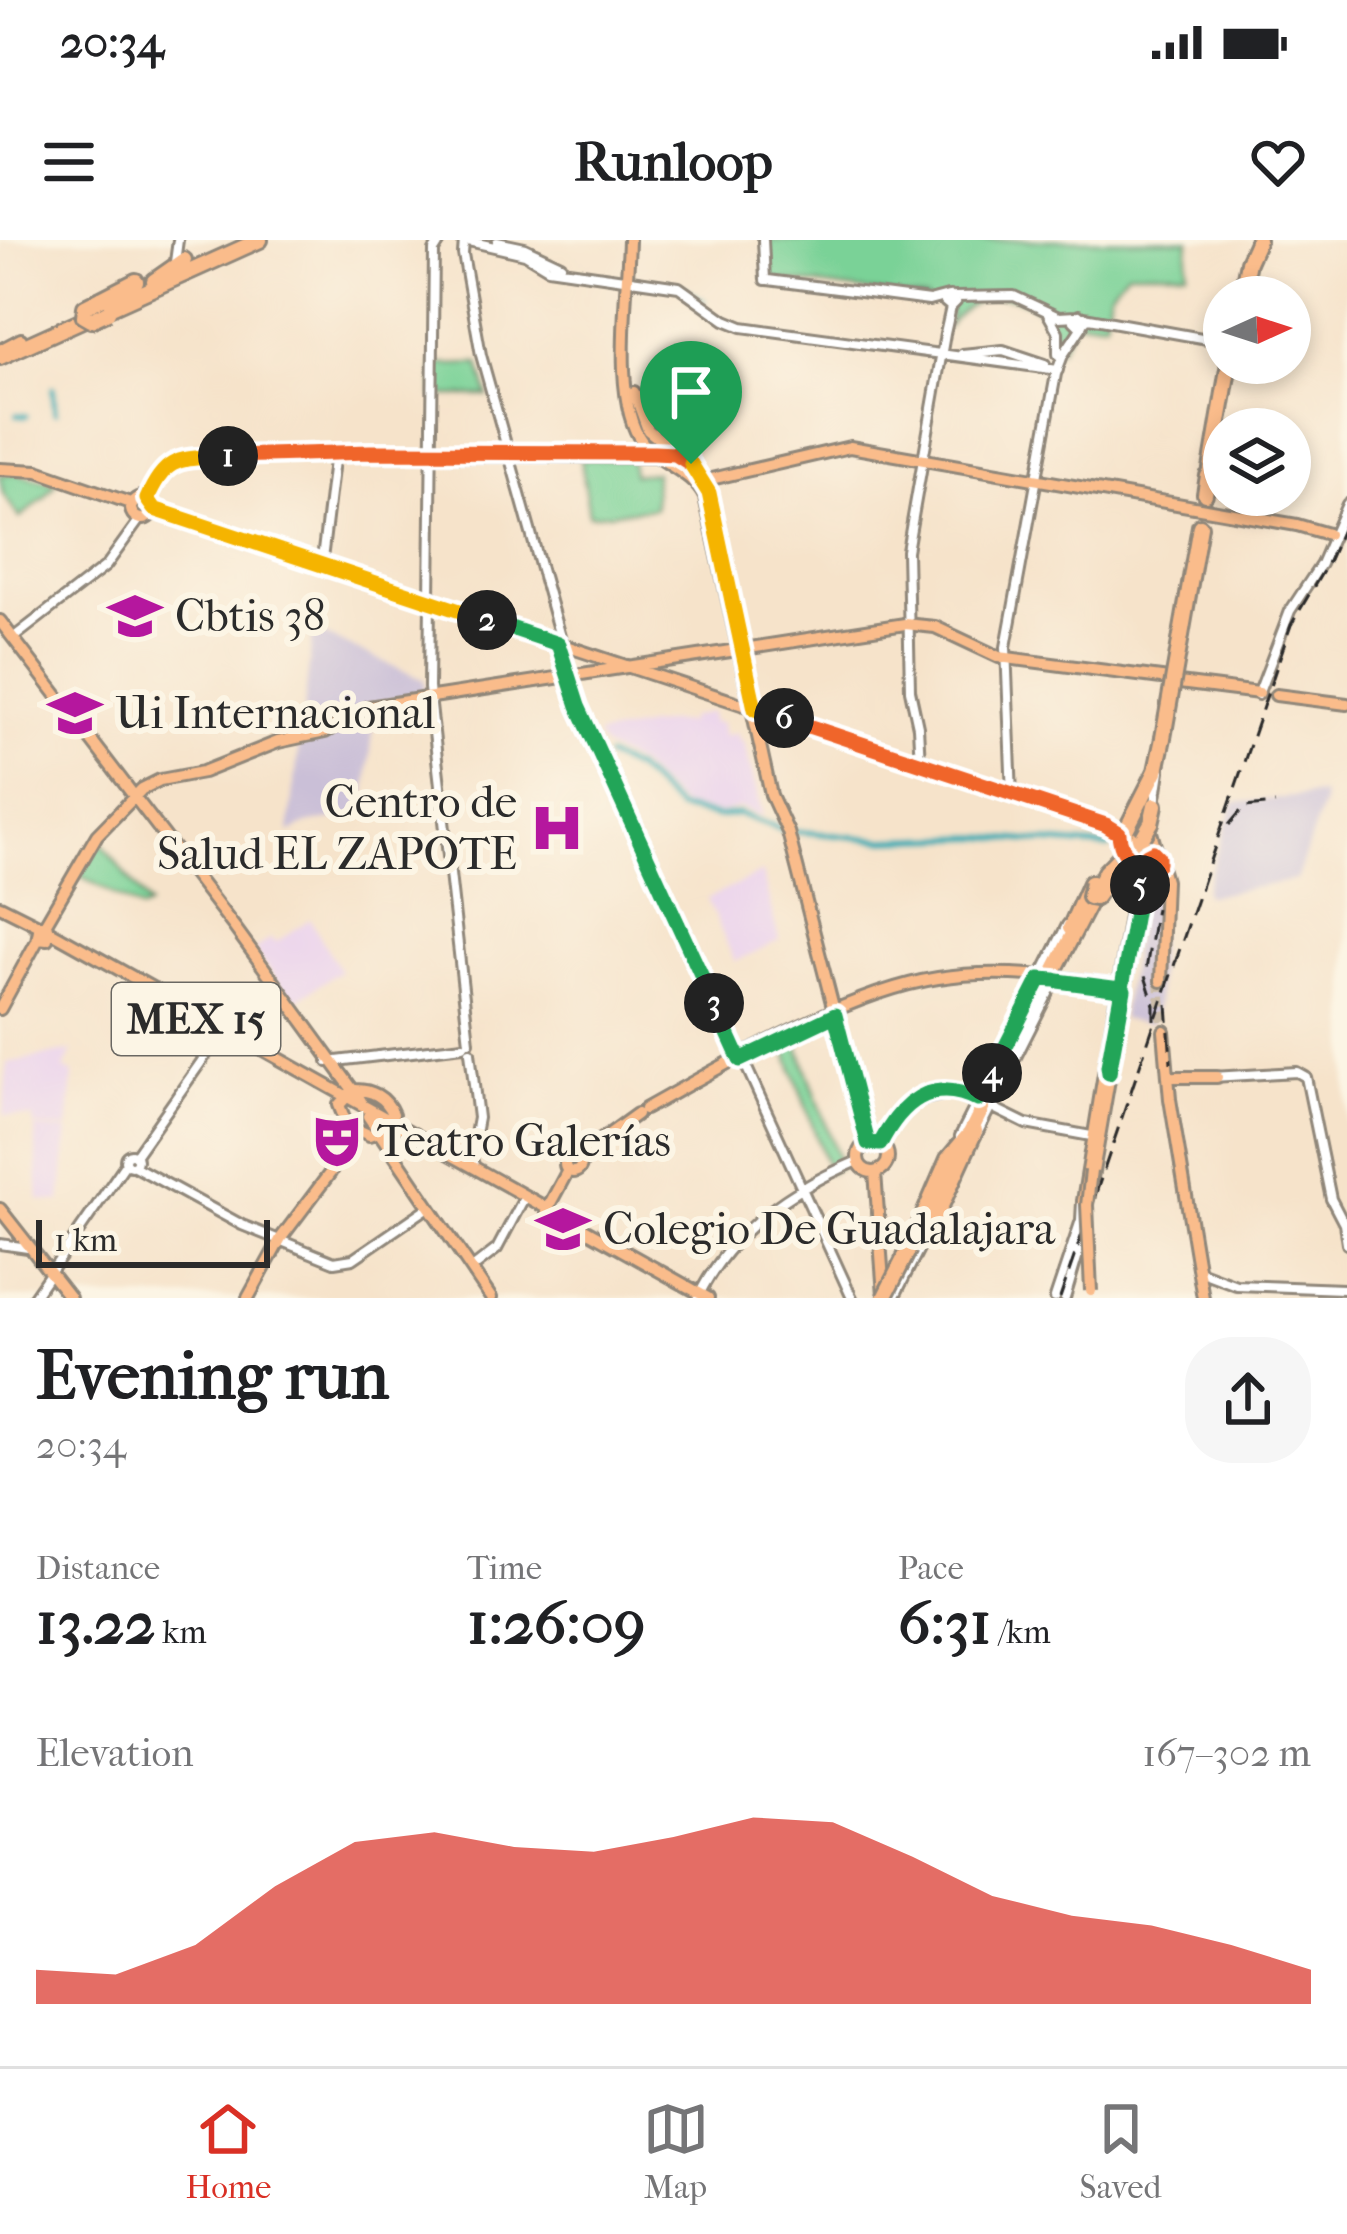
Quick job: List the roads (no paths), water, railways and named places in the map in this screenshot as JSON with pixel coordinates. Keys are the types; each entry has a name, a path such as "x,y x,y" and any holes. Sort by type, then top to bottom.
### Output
{"highway":[{"path":"25,340 73,325 248,240"},
{"path":"0,356 142,292 182,257 260,240"},
{"path":"1244,276 1256,241"},
{"path":"181,280 182,257"},
{"path":"105,306 142,292"},
{"path":"1221,406 1225,384"},
{"path":"1180,647 1203,504"},
{"path":"1195,574 1203,506"},
{"path":"1079,915 1124,857 1158,767 1197,552"},
{"path":"1124,857 1137,809 1158,767"},
{"path":"1049,976 1105,872 1124,857 1158,767"},
{"path":"934,1204 948,1159 985,1105"},
{"path":"885,1293 965,1159 985,1105"}],"main road":[{"path":"631,240 626,369 634,406 633,451 674,460"},
{"path":"0,356 25,340"},
{"path":"634,406 647,430 674,460 695,474 773,802 789,829 874,1143 888,1159 874,1172"},
{"path":"695,474 848,447 1037,478 1203,498"},
{"path":"0,471 31,473 142,508 1012,796 1157,873 1163,886"},
{"path":"1037,478 1203,498"},
{"path":"1274,516 1328,533"},
{"path":"0,1012 100,838 133,799 161,785 204,776 278,747 326,736 359,712 911,626 1006,661 1264,693"},
{"path":"5,636 333,1065 343,1096 342,1118 354,1131 393,1138 479,1171 524,1200"},
{"path":"1215,687 1344,702"},
{"path":"1129,938 1136,880 1131,869 1114,869 1124,857 1158,767"},
{"path":"1158,767 1151,833 1162,866 1160,981"},
{"path":"1090,1296 1089,1171 1158,767"},
{"path":"1124,857 1129,938"},
{"path":"1089,1205 1119,989 1145,874 1156,876 1163,886"},
{"path":"0,910 367,1112 393,1138 430,1204 494,1298"},
{"name":"MEX 15","path":"96,963 343,1096"},
{"path":"546,1212 579,1157 641,1113 740,1058 893,988 936,978 1049,976 1119,989"},
{"name":"MEX 15","path":"170,1006 255,1053"},
{"path":"1165,1031 1201,1297"},
{"path":"1197,1272 1165,1072 1170,1077 1217,1077"},
{"path":"1089,1205 1096,1127 1108,1075"},
{"path":"1096,1127 1108,1075"},
{"path":"343,1096 366,1091 384,1100 393,1114 393,1138 416,1187 475,1271"},
{"path":"250,1298 282,1241 334,1175 354,1131"},
{"path":"874,1143 860,1148 858,1162 874,1172"},
{"path":"460,1164 701,1296"},
{"path":"874,1172 885,1293"},
{"path":"0,1212 68,1298"}],"street":[{"path":"439,240 430,259 428,698 475,1126 470,1149 460,1164"},
{"path":"605,757 570,679 507,454 481,355 463,240 525,254 544,267 676,286 736,326 941,356 1003,350 1056,369"},
{"path":"487,240 521,247 584,272"},
{"path":"1242,276 1245,256 1256,241"},
{"path":"763,245 766,281 928,301 1024,299 1081,322"},
{"path":"1024,299 1048,314 1081,322 1203,339"},
{"path":"920,765 910,689 907,548 952,302"},
{"path":"1012,796 1006,661 1058,353 1058,332 1048,314"},
{"path":"1058,353 1081,322"},
{"path":"1056,369 1081,322"},
{"path":"1221,406 1225,384"},
{"path":"5,636 117,550 155,477 184,458 633,451 674,460"},
{"path":"320,567 332,454"},
{"path":"1264,693 1290,611 1324,559 1347,504"},
{"path":"1158,767 1195,574 1203,506"},
{"path":"570,679 850,1298"},
{"path":"1174,681 1215,687"},
{"path":"1158,767 1174,681"},
{"path":"985,1105 1079,915 1124,857"},
{"path":"985,1105 988,1082 1049,976"},
{"path":"35,1298 204,1058 225,1036"},
{"path":"333,1065 466,1047"},
{"path":"466,1047 478,1118 471,1156 479,1171"},
{"path":"1170,1077 1301,1069 1309,1074 1334,1198 1347,1221"},
{"path":"1307,1074 1312,1087"},
{"path":"1217,1077 1307,1074"},
{"path":"1307,1074 1331,1199 1344,1224 1347,1244"},
{"path":"874,1143 899,1111 916,1099 959,1091 1038,1127 1096,1127"},
{"path":"133,1162 228,1218 328,1262 344,1262 430,1204"},
{"path":"701,1296 743,1237 801,1190 858,1162"},
{"path":"475,1271 499,1250 524,1200"},
{"path":"885,1293 885,1287 893,1292 902,1283 934,1204"},
{"path":"885,1293 934,1204"},
{"path":"1089,1205 1090,1296"},
{"path":"1065,1298 1081,1220 1089,1205"},
{"path":"1055,1298 1067,1276 1089,1205"},
{"path":"1090,1296 1084,1243 1091,1232"},
{"path":"0,1243 28,1246"},
{"path":"1197,1272 1240,1288 1345,1290"},
{"path":"885,1293 902,1283"}],"waterway":[{"path":"683,286 705,301"},
{"path":"53,388 55,412"},
{"path":"17,415 26,416"},
{"path":"607,757 636,770 678,809 719,817 738,814 784,830 884,840 981,837 1109,847"}],"tunnel":[{"path":"1328,534 1347,536"},
{"path":"30,927 56,942"},
{"path":"982,1109 1053,968"},
{"path":"1159,981 1163,1038"}],"railway":[{"path":"1060,1298 1291,625 1326,566 1347,518"},
{"path":"1229,825 1244,807 1275,804"},
{"path":"1154,1020 1145,976 1156,908"},
{"path":"1167,1004 1171,1063"}],"place":[{"name":"Cbtis 38","path":"135,616"},
{"name":"Ui Internacional","path":"75,713"},
{"name":"Centro de Salud EL ZAPOTE","path":"557,828"},
{"name":"Teatro Galerías","path":"337,1141"},
{"name":"Colegio De Guadalajara","path":"563,1229"}]}
